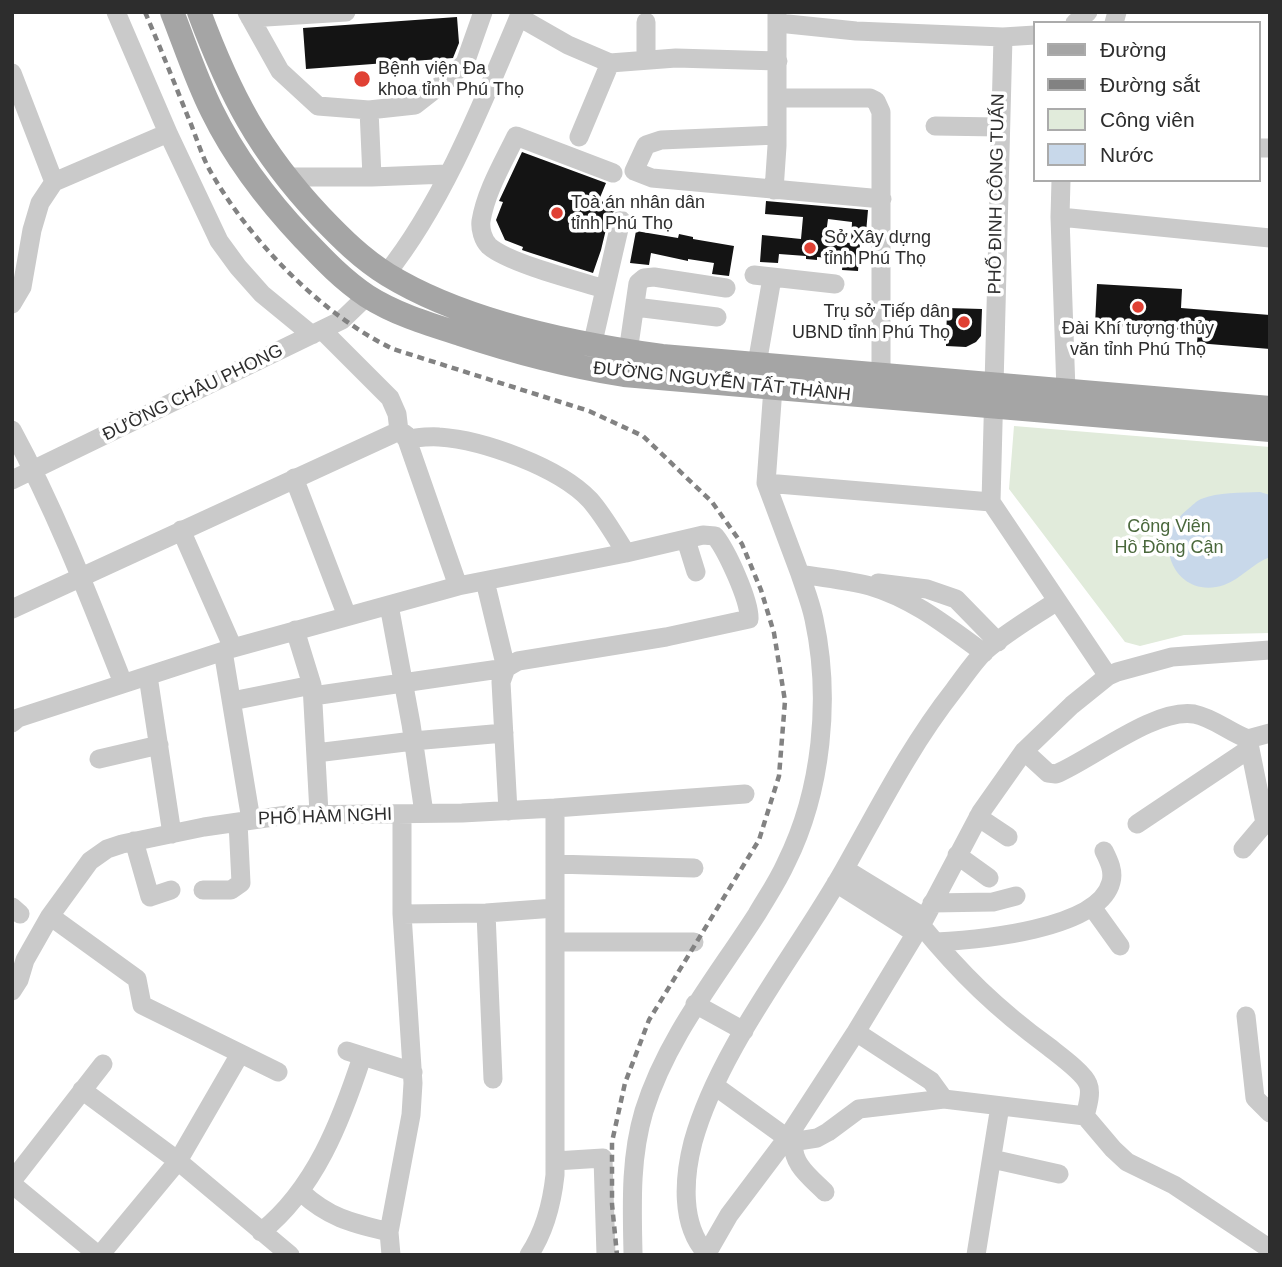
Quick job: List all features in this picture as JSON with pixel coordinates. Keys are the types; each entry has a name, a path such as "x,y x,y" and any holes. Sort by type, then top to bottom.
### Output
{"main road":[{"name":"ĐƯỜNG NGUYỄN TẤT THÀNH","path":"172,12 212,111 227,139 262,191 329,265 367,296 419,320 499,347 587,369 757,364 881,375 992,396 1270,430"},
{"name":"ĐƯỜNG NGUYỄN TẤT THÀNH","path":"199,12 234,99 256,138 286,177 346,243 386,274 459,308 507,324 592,346 628,352 660,368 773,388 992,396 1066,391 1270,408"},
{"path":"191,63 214,51"}],"street":[{"path":"116,12 168,133 212,228 228,254 262,294 317,332 390,398 458,586"},
{"path":"346,12 249,15 280,71 318,106 369,110 415,105 465,63 483,12"},
{"path":"386,274 414,236 447,174 520,14 568,45 610,63 676,58 778,61"},
{"path":"774,190 778,18 856,31 1003,37 1034,35"},
{"path":"646,22 646,60"},
{"name":"PHỐ ĐINH CÔNG TUẤN","path":"991,502 1003,37"},
{"path":"579,138 610,63"},
{"path":"12,73 54,182"},
{"path":"778,97 870,98 876,101 881,112 881,375"},
{"path":"369,110 372,177"},
{"path":"935,126 999,127"},
{"path":"12,304 23,287 32,230 40,203 54,182 168,133"},
{"path":"777,135 661,140 646,145 634,171 652,178 882,200"},
{"path":"605,289 503,255 489,246 484,239 481,220 492,186 516,136 612,173"},
{"path":"286,177 447,174"},
{"path":"1061,182 1066,391"},
{"path":"1060,217 1270,238"},
{"path":"592,346 621,220"},
{"path":"628,352 638,283 644,278 654,277 726,288"},
{"path":"757,364 763,277 835,284"},
{"name":"ĐƯỜNG CHÂU PHONG","path":"12,480 342,320 367,296"},
{"path":"635,307 716,317"},
{"path":"633,1253 632,1179 636,1139 645,1108 674,1040 695,1004 756,915 786,863 809,800 820,739 821,665 814,620 766,483 773,388"},
{"path":"12,430 34,471 81,576 123,683"},
{"path":"12,609 294,478 403,435 440,437 501,451 556,475 590,500 626,553"},
{"path":"294,478 347,616"},
{"path":"766,483 991,502 1108,677"},
{"path":"181,530 228,650 245,821 241,883 230,890 202,890"},
{"path":"14,715 64,705 228,650 458,586 710,534 719,541 748,609 749,619 666,637 518,661 506,668 232,701"},
{"path":"686,540 696,572"},
{"path":"800,574 856,583 915,586 956,599 991,648"},
{"path":"485,581 506,668 501,682 508,811"},
{"path":"856,583 925,610 991,648"},
{"path":"1057,600 991,648 938,710 905,758 841,876 744,1031 715,1086 694,1141 687,1173 690,1223 694,1237 706,1254 729,1215 790,1139 923,920 978,817 1024,751 1072,705 1108,677 1138,665 1172,657 1270,650"},
{"path":"389,605 424,813"},
{"path":"295,630 313,690 319,813"},
{"path":"148,676 172,834"},
{"path":"1024,751 1048,773 1056,774 1126,735 1171,716 1182,714 1208,719 1249,744 1267,822 1243,849"},
{"path":"316,753 504,733"},
{"path":"1137,824 1249,744 1270,733"},
{"path":"99,759 159,745"},
{"path":"402,814 508,811 745,794"},
{"path":"529,1255 541,1234 550,1209 555,1161 555,808"},
{"name":"PHỐ HÀM NGHI","path":"12,991 19,980 25,960 50,916 89,861 107,849 134,841 245,821 319,813 402,814 402,914 413,1072 411,1115 389,1232 391,1255"},
{"path":"978,817 1008,837"},
{"path":"134,841 150,897 171,890"},
{"path":"936,943 1022,933 1092,907 1102,899 1112,880 1112,869 1104,851"},
{"path":"957,855 989,878"},
{"path":"555,864 694,868"},
{"path":"841,876 923,920 936,943 962,974 1085,1079 1089,1090 1085,1116"},
{"path":"923,920 1016,896"},
{"path":"1092,907 1120,946"},
{"path":"402,914 486,913 555,908"},
{"path":"486,913 493,1079"},
{"path":"50,916 137,979 142,1005 278,1072"},
{"path":"555,942 694,942"},
{"path":"695,1004 744,1031"},
{"path":"1246,1016 1255,1098 1270,1113"},
{"path":"856,1032 931,1081 944,1099"},
{"path":"103,1064 12,1182 99,1255 178,1161 240,1054"},
{"path":"261,1232 278,1219 301,1192 337,1128 355,1054 413,1072"},
{"path":"715,1086 790,1139 817,1138 859,1109 944,1099 1085,1116 1112,1149 1127,1162 1174,1185 1270,1249"},
{"path":"82,1090 178,1161 290,1255"},
{"path":"976,1255 1000,1106"},
{"path":"790,1139 800,1166 825,1192"},
{"path":"555,1161 603,1157 606,1255"},
{"path":"992,1159 1059,1174"},
{"path":"301,1192 317,1207 338,1219 389,1232"}],"green space":[{"name":"Công Viên Hồ Đồng Cận","path":"1014,426 1270,447 1270,633 1184,635 1140,646 1125,642 1009,489"}],"water":[{"path":"1260,492 1270,495 1270,557 1224,585 1207,588 1192,584 1181,576 1173,565 1169,551 1170,537 1176,522 1188,509 1208,497"}],"building":[{"path":"457,17 459,43 453,58 306,69 303,28"},
{"name":"Toà án nhân dân tỉnh Phú Thọ","path":"522,152 606,183 599,200 618,207 609,217 593,273 522,250 523,247 505,240 496,220 503,202 499,201"},
{"path":"766,201 868,210 865,244 857,243 860,244 858,271 842,270 843,259 817,257 817,260 806,259 806,256 779,254 778,263 760,262 762,235 801,239 803,217 765,214","holes":["828,219 852,222 851,243 825,241"]},
{"path":"636,231 678,238 679,234 734,246 729,276 712,274 714,263 688,261 651,253 649,265 630,263"},
{"path":"1097,284 1182,289 1181,308 1270,315 1270,349 1197,343 1198,331 1095,325"},
{"name":"Trụ sở Tiếp dân UBND tỉnh Phú Thọ","path":"947,308 982,309 981,336 976,342 966,347 946,346"}],"railway":[{"path":"145,12 208,167 243,220 288,272 339,316 393,349 589,411 643,436 712,502 742,544 761,590 774,633 785,701 779,776 759,840 649,1020 625,1083 612,1142 612,1204 617,1255"}],"place":[{"name":"Bệnh viện Đa khoa tỉnh Phú Thọ","path":"362,79"},
{"name":"Toà án nhân dân tỉnh Phú Thọ","path":"557,213"},
{"name":"Sở Xây dựng tỉnh Phú Thọ","path":"810,248"},
{"name":"Đài Khí tượng thủy văn tỉnh Phú Thọ","path":"1138,307"},
{"name":"Trụ sở Tiếp dân UBND tỉnh Phú Thọ","path":"964,322"}]}
